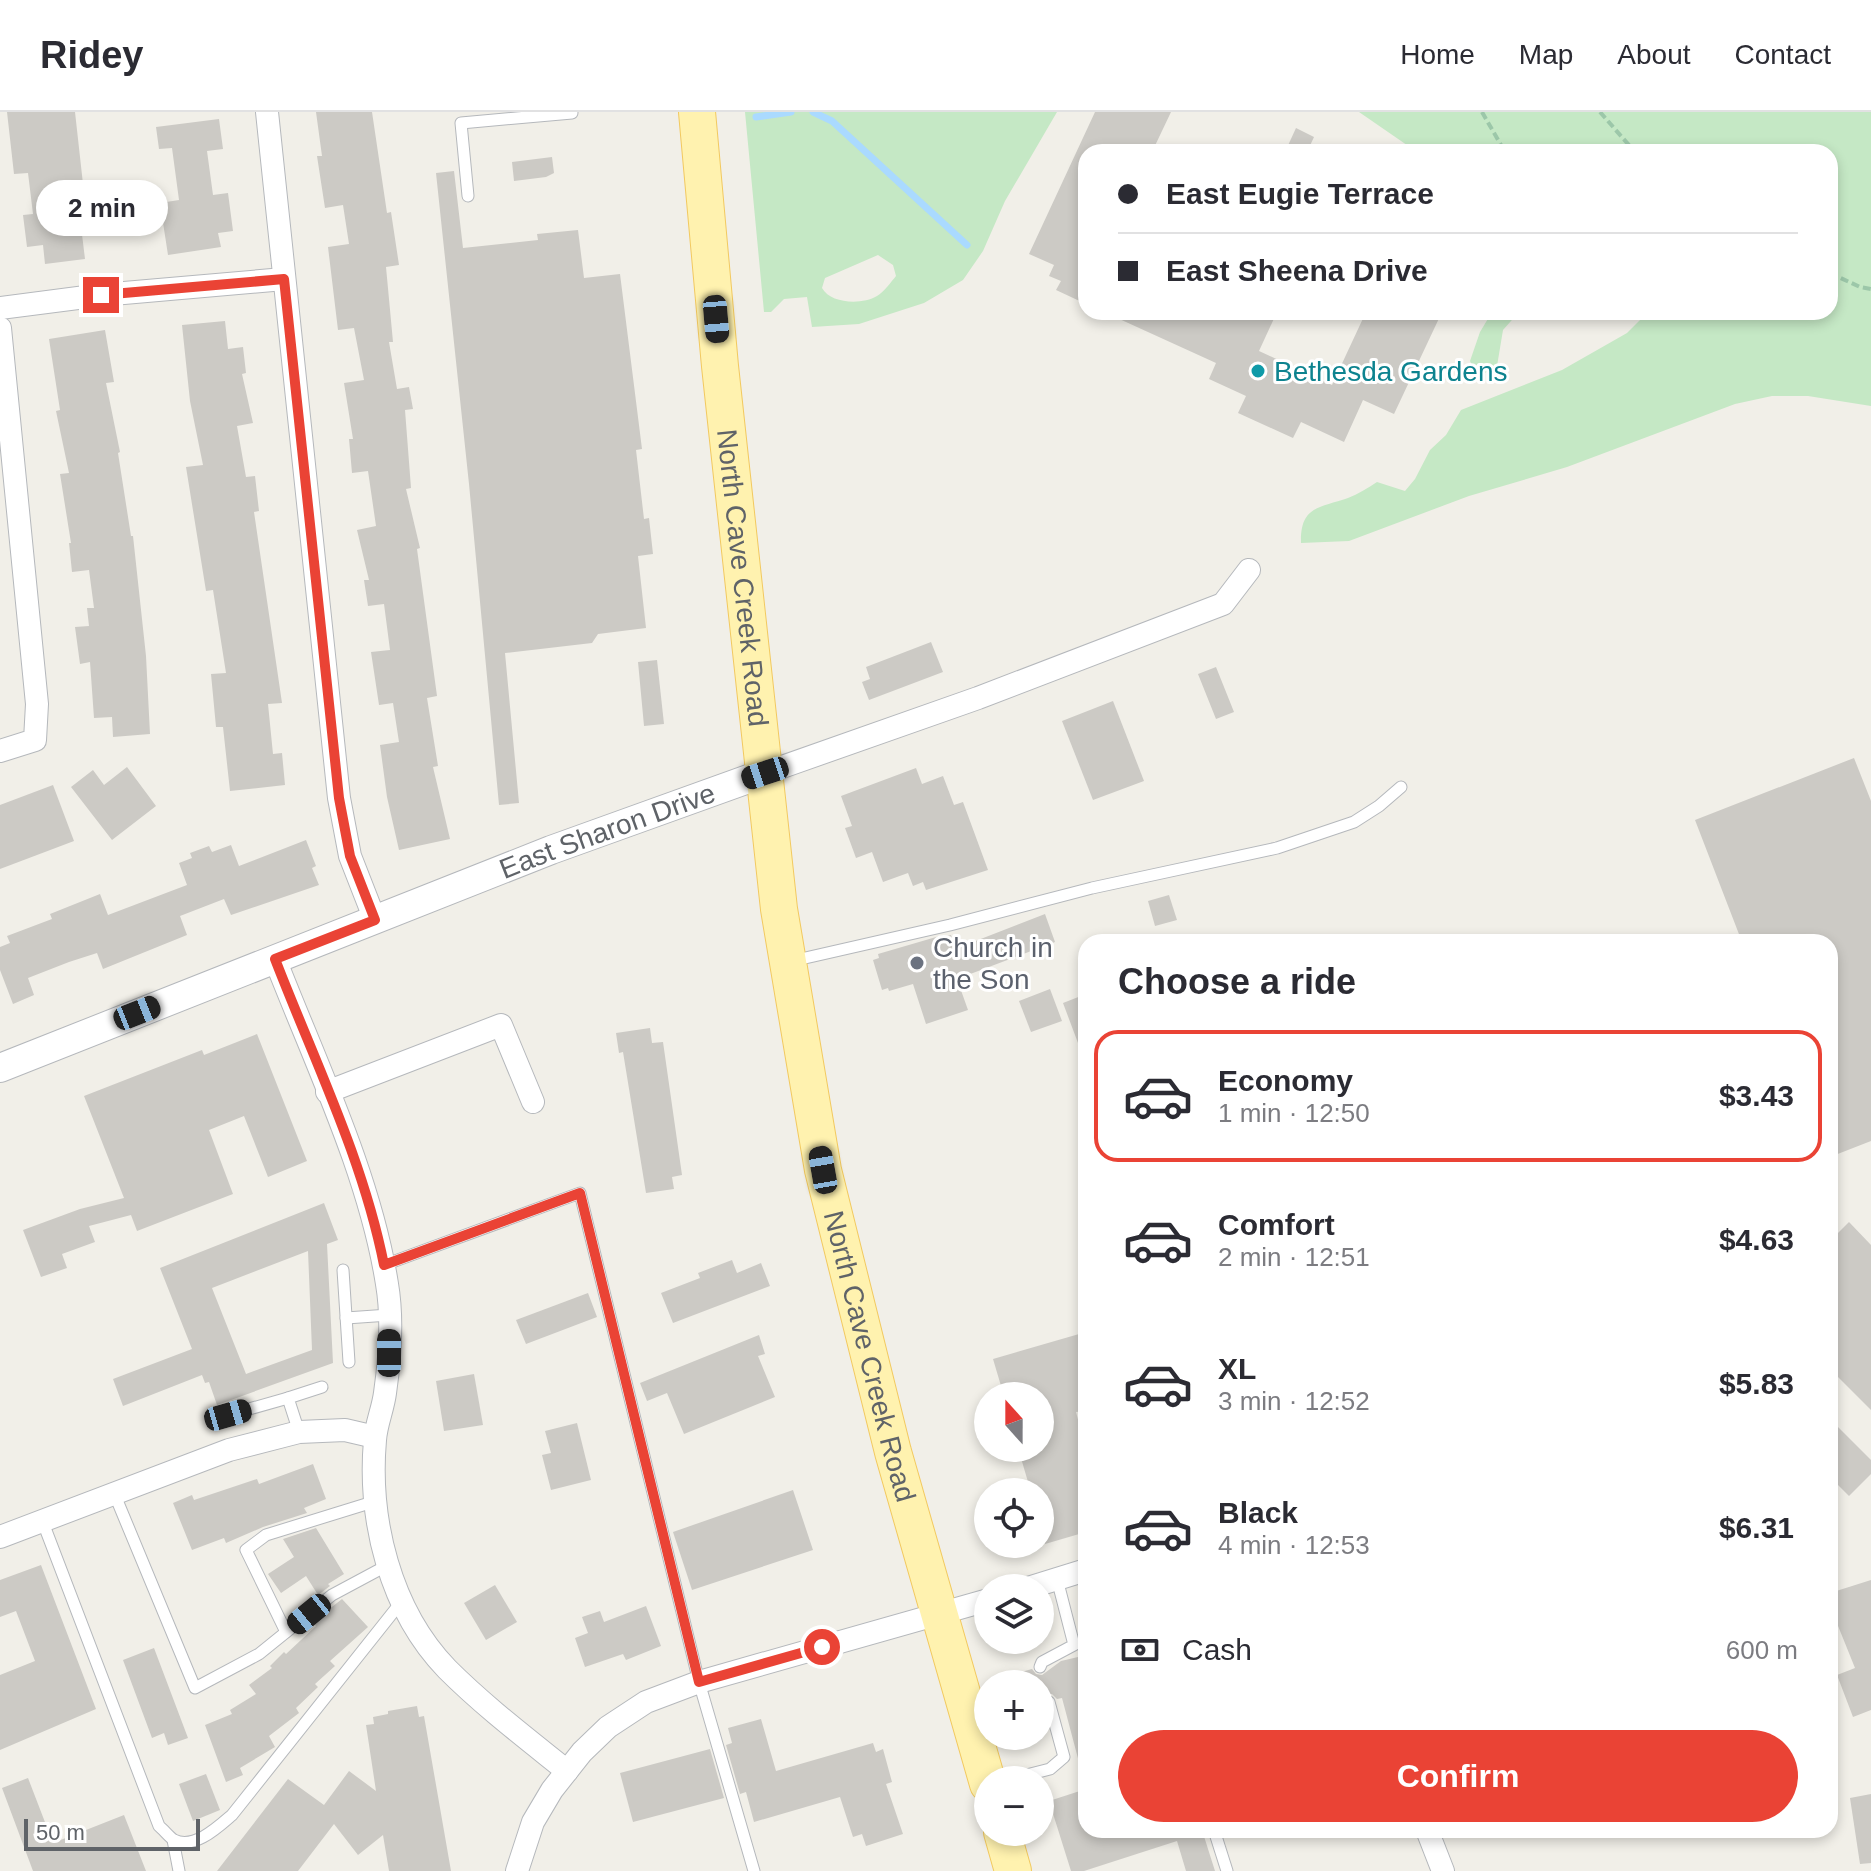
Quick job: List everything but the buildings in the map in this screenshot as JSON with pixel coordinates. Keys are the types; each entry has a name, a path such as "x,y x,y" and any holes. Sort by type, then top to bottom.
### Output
{"main road":[{"name":"North Cave Creek Road","path":"697,112 720,366 779,909 788,962 831,1209 893,1452 983,1766"},
{"path":"1006,1846 1013,1871"}],"street":[{"path":"267,112 339,798 350,856 375,920"},
{"path":"0,308 101,295 284,279"},
{"path":"0,328 7,461 37,704 35,740 0,751"},
{"name":"East Sharon Drive","path":"0,1068 551,850 978,698 1223,604 1249,570"},
{"path":"275,959 359,1174 377,1229 384,1265 389,1315 385,1396 375,1437 380,1541 388,1565 416,1629 445,1667 489,1708 567,1771"},
{"path":"327,1092 501,1025 533,1102"},
{"path":"0,1537 229,1450 299,1432 345,1430 375,1437"},
{"path":"1054,1580 1078,1572"},
{"path":"517,1871 533,1822 567,1771 608,1727 646,1702 699,1682 974,1604"},
{"path":"1430,1838 1443,1871"}],"lane":[{"path":"468,196 461,123 572,113"},
{"path":"788,962 1092,888 1277,848 1354,822 1401,787"},
{"path":"384,1265 580,1193 699,1682 754,1871"},
{"path":"343,1270 349,1362"},
{"path":"346,1318 389,1315"},
{"path":"228,1415 322,1387"},
{"path":"288,1398 299,1432"},
{"path":"114,1493 195,1688 259,1654 332,1595 388,1565"},
{"path":"286,1632 246,1550 266,1535 376,1501"},
{"path":"42,1520 159,1826 173,1840 187,1843 210,1833 232,1815 402,1600"},
{"path":"1040,1667 1042,1662 1074,1645 1057,1579"},
{"path":"1054,1720 1064,1757 1054,1766"},
{"path":"1217,1838 1227,1871"},
{"path":"173,1840 179,1871"}],"path":[{"path":"1482,112 1500,144"},
{"path":"1600,112 1628,144"},
{"path":"1838,277 1871,289"}],"green space":[{"path":"745,112 1057,112 1005,201 983,251 963,280 924,303 859,324 812,327 807,297 784,299 771,312 764,312","holes":["878,255 893,265 896,276 871,299 855,302 839,300 822,288 825,278"]},
{"path":"1359,112 1871,112 1871,406 1808,396 1772,396 1735,404 1567,467 1469,496 1349,541 1301,543 1304,522 1313,510 1352,496 1377,482 1405,491 1430,450 1446,435 1461,410 1562,370 1627,333 1640,320 1838,320 1838,144 1405,144"},
{"path":"1487,320 1512,320 1503,330 1497,366 1482,375 1475,372 1470,361"}],"waterway":[{"path":"756,117 791,112"},
{"path":"813,112 832,121 967,245"}],"place":[{"name":"Bethesda Gardens","path":"1258,371"},
{"name":"Church in the Son","path":"917,963"}],"route":[{"path":"101,295 284,279 339,798 350,856 375,920 275,959 356,1164 377,1229 384,1265 580,1193 699,1682 822,1647"}]}
